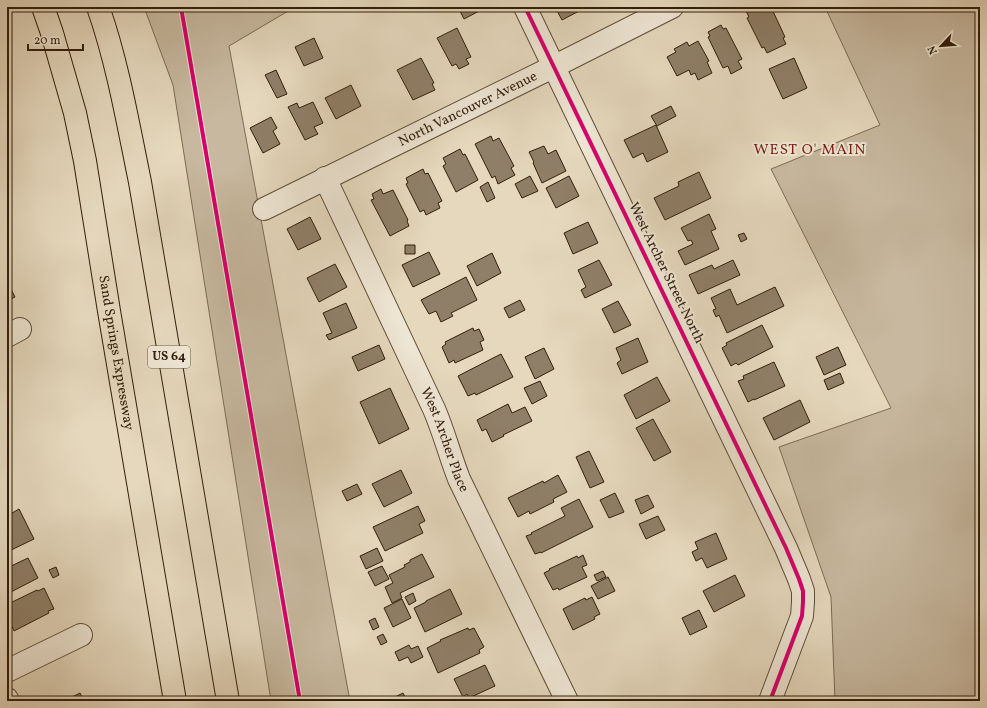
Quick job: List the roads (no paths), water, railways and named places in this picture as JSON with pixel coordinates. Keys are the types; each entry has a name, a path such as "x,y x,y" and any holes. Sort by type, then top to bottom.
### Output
{"highway":[{"name":"Sand Springs Expressway","path":"43,7 69,91 84,154 175,701"},
{"name":"US 64","path":"98,7 123,98 140,182 228,701"}],"street":[{"name":"West Archer Street North","path":"526,7 786,548 799,579 803,591 802,616 770,701"},
{"name":"North Vancouver Avenue","path":"264,209 672,7"},
{"name":"West Archer Place","path":"325,178 434,409 459,479 567,701"},
{"path":"7,671 81,634"}],"district":[{"name":"WEST O' MAIN","path":"810,150"}]}
